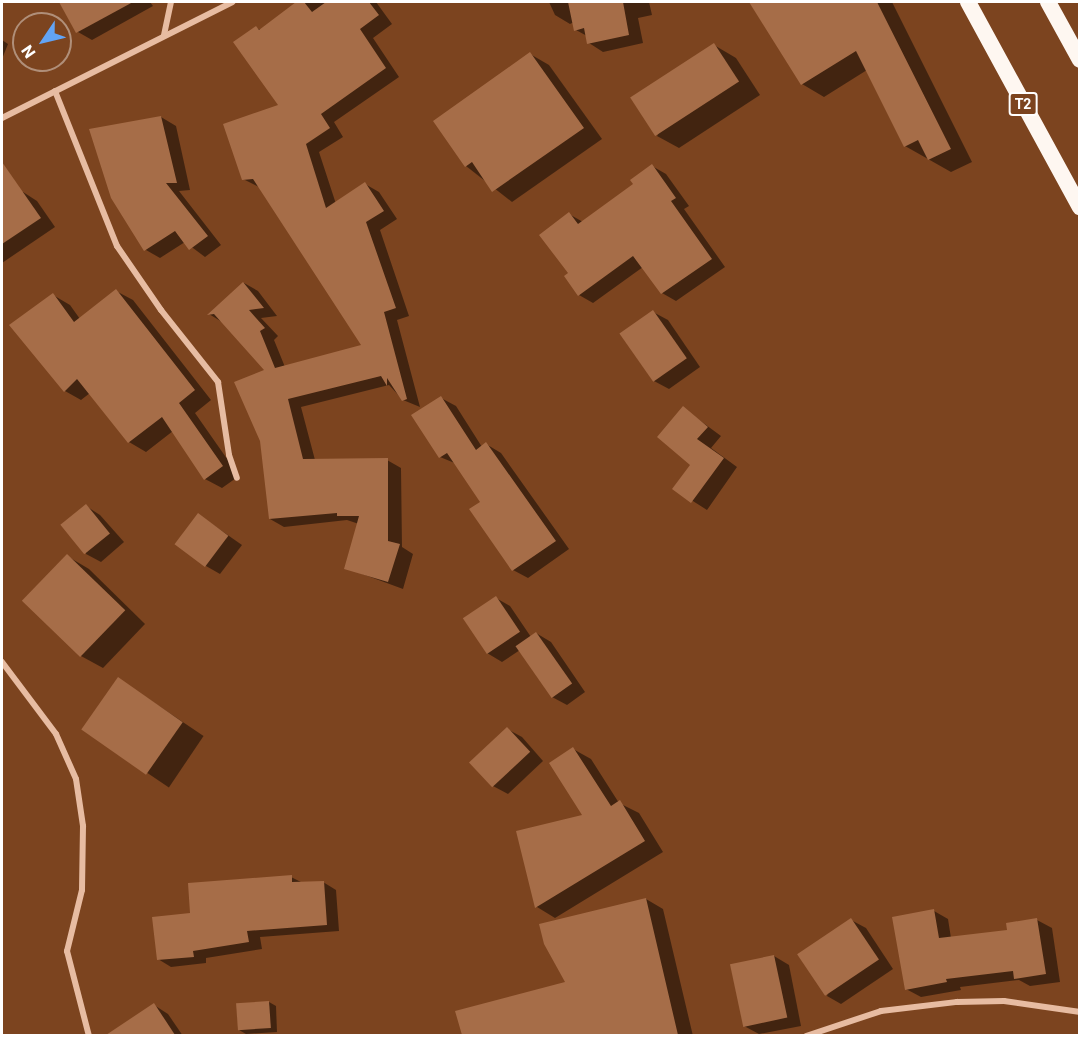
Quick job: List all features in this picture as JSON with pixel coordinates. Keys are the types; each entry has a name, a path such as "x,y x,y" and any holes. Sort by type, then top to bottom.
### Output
{"highway":[{"name":"T2","path":"968,2 1080,207"},
{"path":"1048,2 1080,60"}],"street":[{"path":"164,35 171,2"},
{"path":"2,118 232,2"},
{"path":"55,92 117,246 140,282 218,381 224,401 229,455 237,478"},
{"path":"2,662 56,734 76,779 83,826 82,890 67,951 89,1035"},
{"path":"806,1035 881,1011 957,1002 1004,1001 1080,1012"}],"building":[{"path":"59,2 133,2 76,33 72,26 72,12 64,12"},
{"path":"296,2 304,2 312,12 326,2 369,2 379,15 360,29 386,68 321,114 330,128 306,144 326,208 365,182 384,211 366,222 396,308 384,312 407,399 402,401 387,378 387,386 381,376 288,399 303,459 388,458 388,541 400,544 388,582 344,569 359,516 337,516 337,513 269,519 260,441 234,382 264,370 214,314 207,315 243,282 264,308 249,310 265,328 260,331 275,368 361,345 253,179 242,180 223,124 278,105 233,42 256,26 259,30"},
{"path":"568,2 623,2 629,35 587,44 584,28 574,31"},
{"path":"749,2 877,2 951,149 928,160 918,140 904,147 856,51 801,85"},
{"path":"714,43 739,82 655,136 630,97"},
{"path":"530,52 584,128 492,192 472,162 465,167 433,121"},
{"path":"161,116 177,183 166,183 208,236 189,250 175,231 144,251 111,198 89,129"},
{"path":"2,162 41,218 2,244"},
{"path":"652,164 676,198 671,201 712,259 661,294 633,256 578,296 564,276 568,273 539,235 569,212 578,224 633,184 630,180"},
{"path":"116,289 195,390 179,403 223,466 204,480 162,417 128,443 77,379 64,392 9,325 53,293 74,322"},
{"path":"653,310 687,358 653,382 619,334"},
{"path":"441,396 476,450 486,442 556,541 512,571 469,509 480,502 447,453 439,458 411,415"},
{"path":"683,406 708,427 697,439 724,458 691,503 672,489 690,465 657,437"},
{"path":"86,504 110,534 84,554 60,525"},
{"path":"198,513 228,536 205,567 175,544"},
{"path":"67,554 125,610 80,657 22,601"},
{"path":"496,596 520,632 487,654 463,618"},
{"path":"536,632 572,684 552,698 516,646"},
{"path":"118,677 183,722 146,775 81,729"},
{"path":"507,727 530,752 492,787 469,762"},
{"path":"573,747 611,806 620,800 645,841 535,908 516,831 582,815 549,763"},
{"path":"292,875 292,882 324,881 327,925 247,931 249,942 193,951 194,957 157,960 152,917 190,913 188,883"},
{"path":"646,898 678,1035 462,1035 455,1011 565,982 544,944 539,924"},
{"path":"934,909 939,938 1007,930 1006,923 1037,918 1046,974 1014,979 1013,971 946,979 947,982 905,990 892,917"},
{"path":"851,918 879,959 825,996 797,954"},
{"path":"774,955 787,1018 743,1027 730,964"},
{"path":"269,1001 271,1028 238,1030 236,1003"},
{"path":"154,1003 175,1035 106,1035"}]}
